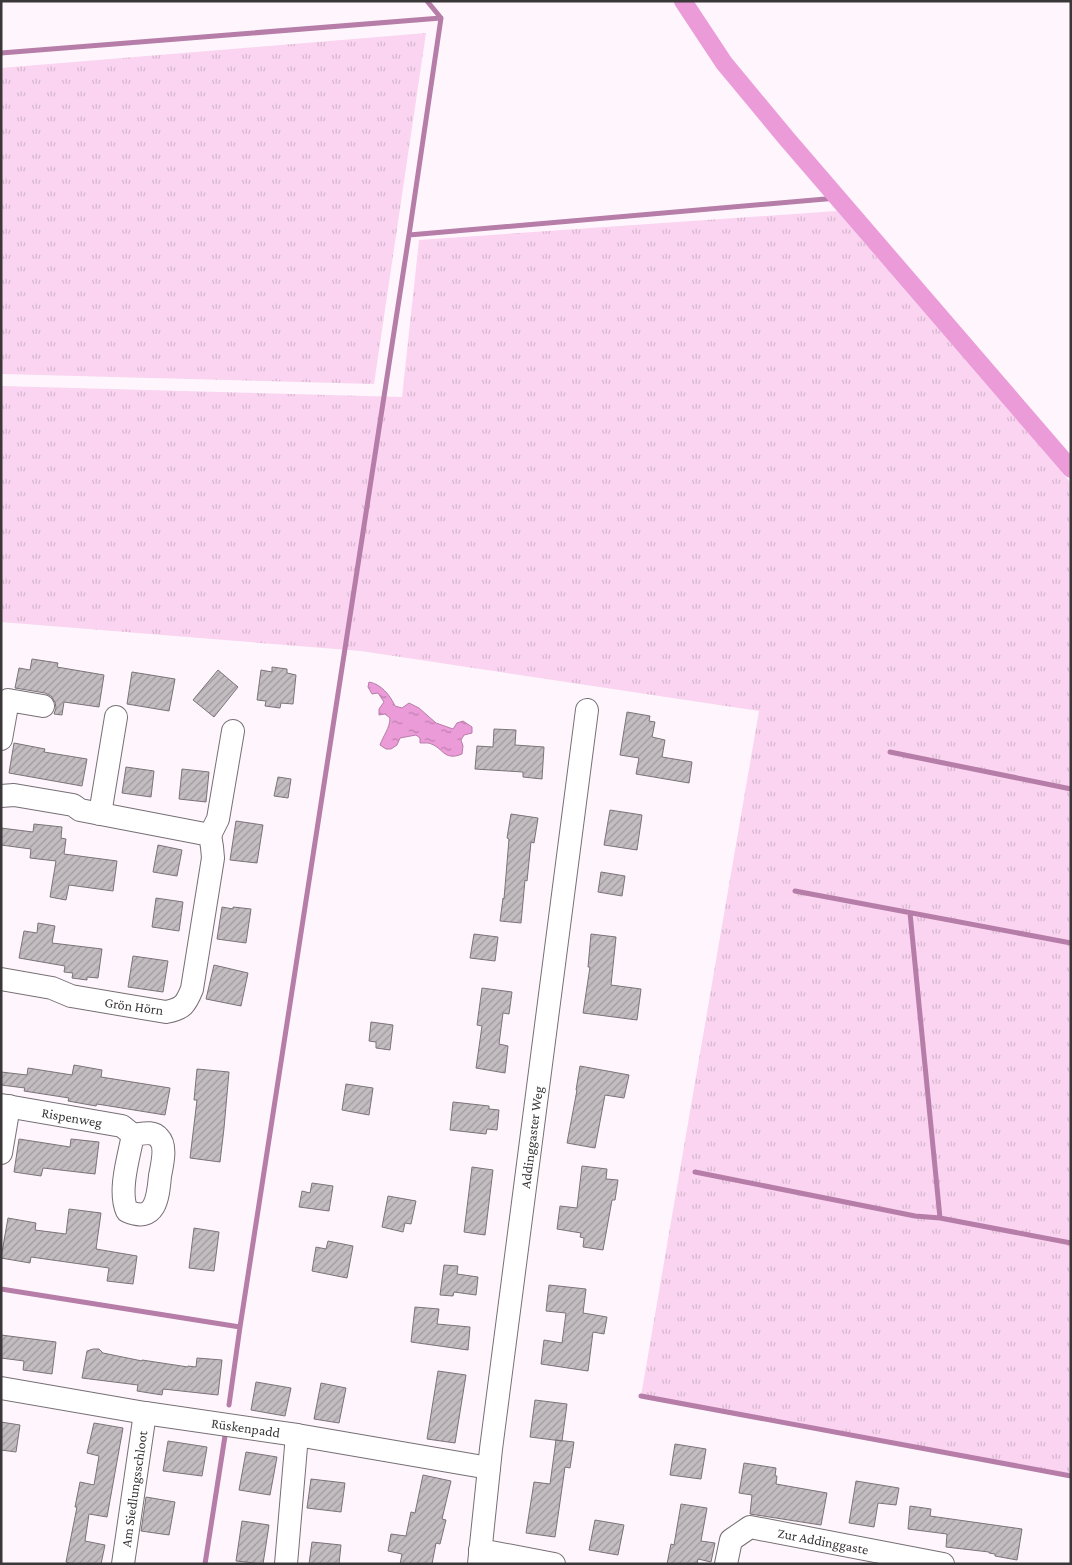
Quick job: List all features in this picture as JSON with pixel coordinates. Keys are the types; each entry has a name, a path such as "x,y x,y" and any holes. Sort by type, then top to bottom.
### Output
{"street":[{"path":"1,739 8,700 44,706"},
{"name":"Addinggaster Weg","path":"479,1557 587,710"},
{"path":"100,814 116,717"},
{"name":"Grön Hörn","path":"1,979 52,988 71,996 166,1012 175,1011 183,1007 192,989 213,858 210,835 218,819 233,731"},
{"path":"1,796 14,795 63,803 73,805 80,810 210,835"},
{"name":"Rispenweg","path":"1,1153 5,1105 122,1126 133,1135"},
{"name":"Rüskenpadd","path":"1,1388 145,1413 297,1434 489,1468"},
{"name":"Am Siedlungsschloot","path":"123,1564 145,1413"},
{"path":"286,1564 297,1434"},
{"name":"Zur Addinggaste","path":"726,1564 730,1540 750,1526 943,1564"},
{"path":"479,1557 554,1564"}],"green space":[{"path":"426,33 374,384 1,374 1,68"},
{"path":"837,211 1071,483 1071,1474 641,1396 759,711 361,651 1,622 1,386 402,397 419,240"}],"water":[{"path":"369,682 385,691 395,706 402,708 409,703 419,708 436,723 453,729 457,723 463,721 472,727 472,733 464,735 461,740 463,746 462,754 456,756 447,755 433,745 420,743 420,738 416,735 400,738 397,745 391,749 386,749 380,745 388,729 390,718 385,714 379,715 379,709 384,702 378,693 372,694 368,687"}],"building":[{"path":"32,659 58,663 57,667 104,675 99,707 64,702 62,715 54,714 55,702 51,696 45,693 15,688 19,668 30,670"},
{"path":"272,667 287,669 287,673 296,675 293,704 281,703 280,708 265,706 266,701 257,700 261,670 272,672"},
{"path":"218,670 238,687 214,717 193,700"},
{"path":"132,672 175,679 169,711 127,704"},
{"path":"627,712 650,716 649,721 655,722 652,737 665,740 662,757 692,762 689,783 636,774 639,758 620,755"},
{"path":"494,729 516,730 515,745 544,747 542,779 523,777 523,772 475,769 477,746 493,747"},
{"path":"14,743 45,749 44,752 87,759 82,786 9,773"},
{"path":"126,767 154,771 151,797 122,793"},
{"path":"182,769 209,772 206,802 179,799"},
{"path":"278,777 291,779 288,798 274,796"},
{"path":"610,810 642,815 637,850 604,845"},
{"path":"511,814 538,818 534,843 531,842 521,923 500,921 504,899 509,839 507,838"},
{"path":"236,821 263,825 257,863 230,860"},
{"path":"34,824 62,827 61,838 66,839 64,854 117,861 113,891 69,885 66,900 50,897 56,861 30,858 31,849 1,845 1,828 33,832"},
{"path":"158,845 182,850 177,876 153,872"},
{"path":"601,872 625,876 622,896 598,892"},
{"path":"156,898 183,902 179,931 152,927"},
{"path":"222,907 251,909 246,943 217,939"},
{"path":"38,923 55,926 52,943 102,949 98,978 87,977 87,980 72,978 73,973 64,972 65,966 19,958 24,931 37,933"},
{"path":"474,934 498,937 495,961 470,958"},
{"path":"591,934 616,937 611,985 641,989 637,1020 583,1013 590,967 588,967"},
{"path":"133,956 168,961 163,992 128,987"},
{"path":"214,965 248,973 241,1006 206,999"},
{"path":"482,988 512,992 509,1014 503,1013 499,1044 508,1046 505,1073 476,1068 482,1026 477,1025"},
{"path":"371,1022 393,1025 390,1050 376,1048 376,1042 369,1041"},
{"path":"74,1065 102,1070 101,1077 170,1088 165,1115 68,1101 69,1098 24,1091 25,1088 1,1085 1,1072 27,1075 28,1068 72,1075"},
{"path":"580,1066 629,1075 624,1098 605,1095 595,1148 567,1143"},
{"path":"197,1069 229,1072 220,1162 190,1158 197,1100 194,1100"},
{"path":"346,1084 373,1088 369,1115 342,1110"},
{"path":"453,1102 489,1106 489,1109 499,1110 497,1130 487,1129 486,1134 450,1130"},
{"path":"19,1139 70,1147 71,1139 99,1142 95,1174 43,1168 41,1176 14,1172"},
{"path":"582,1166 607,1169 606,1179 618,1180 615,1200 612,1200 603,1250 583,1247 584,1238 580,1237 581,1233 557,1229 560,1206 577,1208"},
{"path":"472,1167 493,1170 485,1235 464,1232"},
{"path":"312,1183 333,1186 329,1211 299,1207 302,1191 310,1193"},
{"path":"388,1196 416,1201 411,1224 405,1223 403,1232 382,1227"},
{"path":"69,1209 101,1213 96,1249 137,1256 133,1284 107,1281 109,1268 31,1257 30,1263 1,1258 8,1218 36,1223 35,1230 66,1234"},
{"path":"194,1228 219,1232 214,1271 189,1268"},
{"path":"328,1241 353,1246 347,1278 312,1271 316,1247 326,1249"},
{"path":"444,1265 458,1266 457,1274 478,1277 476,1295 454,1292 453,1296 440,1295"},
{"path":"549,1285 586,1289 583,1313 607,1317 604,1334 593,1332 588,1371 541,1364 544,1340 562,1343 566,1313 546,1311"},
{"path":"415,1307 439,1309 437,1324 470,1327 468,1350 411,1342"},
{"path":"1,1335 56,1342 52,1374 23,1370 24,1361 1,1358"},
{"path":"99,1349 103,1353 142,1361 188,1367 196,1367 197,1358 222,1360 218,1395 163,1389 162,1395 137,1391 138,1385 82,1378 87,1351"},
{"path":"438,1371 466,1375 455,1443 427,1439"},
{"path":"256,1382 291,1388 285,1416 251,1410"},
{"path":"321,1383 346,1388 339,1423 314,1419"},
{"path":"535,1400 567,1404 562,1441 530,1437"},
{"path":"1,1422 20,1425 16,1452 1,1450"},
{"path":"94,1423 123,1428 107,1517 89,1514 85,1541 105,1545 101,1564 73,1564 66,1562 80,1482 94,1485 99,1456 87,1453"},
{"path":"556,1440 574,1442 570,1468 565,1467 555,1537 526,1533 534,1482 550,1484"},
{"path":"168,1441 207,1447 202,1476 163,1471"},
{"path":"675,1444 706,1449 701,1479 670,1475"},
{"path":"246,1452 277,1457 270,1495 239,1490"},
{"path":"744,1463 776,1468 776,1484 827,1493 821,1525 750,1514 752,1495 739,1493"},
{"path":"423,1475 451,1481 442,1519 446,1520 440,1544 436,1543 432,1564 400,1564 402,1554 388,1551 391,1534 406,1536 411,1512 415,1513"},
{"path":"311,1479 345,1483 341,1512 307,1508"},
{"path":"856,1481 899,1488 896,1505 878,1503 874,1527 849,1523"},
{"path":"146,1497 175,1502 169,1535 141,1531"},
{"path":"681,1504 707,1508 701,1541 715,1543 711,1562 698,1559 697,1564 667,1564 671,1544 674,1545"},
{"path":"910,1506 931,1509 930,1516 1022,1529 1017,1560 995,1556 995,1554 989,1552 946,1547 947,1534 908,1529"},
{"path":"595,1520 624,1525 618,1555 589,1550"},
{"path":"242,1521 269,1525 263,1564 236,1561"},
{"path":"312,1542 341,1545 339,1564 309,1564"}],"waterway":[{"path":"409,235 441,18 427,1"},
{"path":"683,1 724,63 787,139 1071,469"},
{"path":"1,53 441,18"},
{"path":"229,1405 409,235 837,198"},
{"path":"890,752 1071,789"},
{"path":"795,891 1071,943"},
{"path":"910,913 940,1218 1071,1243"},
{"path":"695,1172 915,1216 940,1218"},
{"path":"1,1289 240,1327"},
{"path":"641,1396 1071,1476"},
{"path":"205,1564 225,1436"}]}
